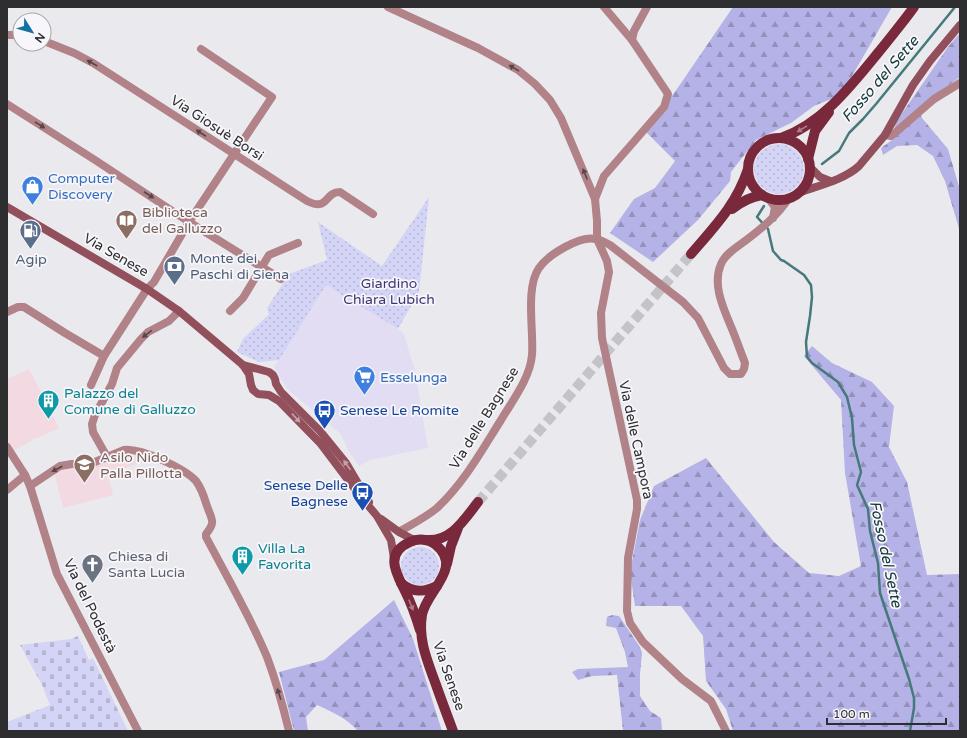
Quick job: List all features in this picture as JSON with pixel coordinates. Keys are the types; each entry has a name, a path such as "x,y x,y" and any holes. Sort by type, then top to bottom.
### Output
{"main road":[{"path":"726,214 737,195 754,151 761,144 798,131 811,123 841,95 867,66 914,7"},
{"path":"691,254 726,214 742,200 752,197 765,196 777,199 789,198 798,193 843,177 854,171 884,135 922,74 960,25"},
{"path":"798,193 806,184 815,131 841,95"},
{"path":"781,138 794,142 799,146 804,151 809,163 820,177 830,181"},
{"path":"748,167 752,183 765,196"},
{"name":"Via Senese","path":"7,206 147,289 178,311 243,365 248,372 253,390 258,394 266,395 279,401 321,444 375,513 399,532 419,540 435,544 440,549 446,564 445,572 440,583 428,598 424,606 420,630"},
{"name":"Via Senese","path":"243,365 269,372 273,375 276,384 284,396 320,431 346,463 361,486 391,540 394,569 406,593 420,630 424,652 453,731"},
{"path":"251,380 256,373 262,370"},
{"path":"266,395 273,390 276,384"},
{"path":"394,558 403,546 419,540 432,540 445,537 459,526 478,502"},
{"path":"445,572 451,546 459,526"},
{"path":"399,581 407,588 418,591 429,590 440,583"}],"street":[{"path":"388,7 478,48 518,70 535,84 550,100 561,118 595,199 597,239 610,245 683,302 698,318 724,368 730,374 741,374 744,369 744,363 720,301 718,280 721,262 726,256 770,220 789,198"},
{"path":"595,199 604,176 664,107 668,94 632,40 604,7"},
{"path":"632,40 634,31 648,7"},
{"name":"Via Giosuè Borsi","path":"52,44 74,53 92,63 313,204 321,204 332,194 340,192 373,214"},
{"path":"91,385 104,356 147,289 154,282 190,222 272,97 201,48"},
{"path":"884,135 891,136 934,100 960,83"},
{"path":"7,104 281,280"},
{"path":"765,196 775,207 770,220"},
{"name":"Via delle Bagnese","path":"399,532 427,516 453,491 479,455 514,399 529,370 532,355 531,310 533,282 538,269 550,256 571,244 586,239 597,239"},
{"name":"Via delle Campora","path":"597,239 607,261 609,272 601,313 602,338 637,500 637,509 628,558 627,612 630,623 643,642 682,679 711,701 726,731"},
{"path":"230,311 243,298 269,255 298,243"},
{"path":"7,312 18,307 24,307 104,356"},
{"path":"107,458 93,432 92,424 95,414 112,384 117,368 148,332 170,321 178,311"},
{"name":"Via del Podestà","path":"7,447 25,475 30,486 57,574 138,731"},
{"path":"30,486 60,466 90,464 124,450 137,450 190,475 202,491 212,520 211,529 206,534 206,537 245,610 267,658 285,712 289,731"},
{"path":"7,490 25,475"}],"shaded area":[{"path":"326,285 377,315 404,334 415,371 428,448 370,460 359,466 348,450 341,434 287,389 274,367"},
{"path":"29,369 59,428 36,438 13,451 7,440 7,379"},
{"name":"Asilo Nido Palla Pillotta","path":"124,453 148,456 145,461 108,475 113,495 63,508 54,472 67,467"}],"green space":[{"path":"733,7 892,7 841,95 814,106 791,123 756,140 731,172 730,181 698,220 653,262 610,233 634,199 655,188 675,161 646,132"},
{"path":"960,33 960,77 919,108 922,118 948,149 960,190 960,232 945,181 933,156 917,145 897,146 883,155 881,148 892,140 896,122 948,47"},
{"path":"784,144 789,145 797,151 803,159 803,179 797,187 789,193 774,194 769,193 761,187 755,179 754,164 755,159 761,151 769,145"},
{"name":"Giardino Chiara Lubich","path":"429,197 419,292 398,329 326,285 279,360 259,362 237,352 243,339 269,314 267,308 289,274 327,260 318,222 382,266"},
{"path":"812,346 832,363 872,382 894,406 889,447 907,482 927,575 960,574 960,731 733,731 726,709 706,681 703,636 681,606 635,606 630,572 640,520 654,486 706,458 774,542 809,573 839,576 861,566 845,473 841,400 804,356"},
{"path":"416,547 424,547 431,550 436,555 439,566 436,577 431,582 424,585 416,585 409,582 404,577 401,570 401,562 404,555 409,550"},
{"path":"394,600 413,639 442,731 358,731 344,719 317,705 306,717 308,731 294,731 279,672 324,660"},
{"path":"612,615 619,616 640,647 642,653 640,696 650,711 661,718 662,731 623,731 617,675 592,676 578,680 572,672 578,669 628,667 625,652 616,628 606,626 607,617"},
{"path":"78,636 89,660 93,658 128,731 7,731 7,722 50,705 42,685 20,645 71,639"}],"waterway":[{"name":"Fosso del Sette","path":"822,164 839,151 849,133 876,104 955,7"},
{"name":"Fosso del Sette","path":"764,206 757,217 768,229 773,251 781,260 804,275 811,285 812,297 806,342 807,357 812,363 838,382 847,397 852,418 854,445 861,472 857,485 868,509 870,531 878,563 880,593 914,698 914,708 910,731"}],"tunnel":[{"path":"478,502 691,254"}],"place":[{"name":"Computer Discovery","path":"33,206"},
{"name":"Biblioteca del Galluzzo","path":"126,240"},
{"name":"Agip","path":"31,250"},
{"name":"Monte dei Paschi di Siena","path":"175,286"},
{"name":"Esselunga","path":"365,396"},
{"name":"Palazzo del Comune di Galluzzo","path":"48,420"},
{"name":"Senese Le Romite","path":"324,430"},
{"name":"Asilo Nido Palla Pillotta","path":"84,484"},
{"name":"Senese Delle Bagnese","path":"363,512"},
{"name":"Villa La Favorita","path":"243,576"},
{"name":"Chiesa di Santa Lucia","path":"93,584"}]}
